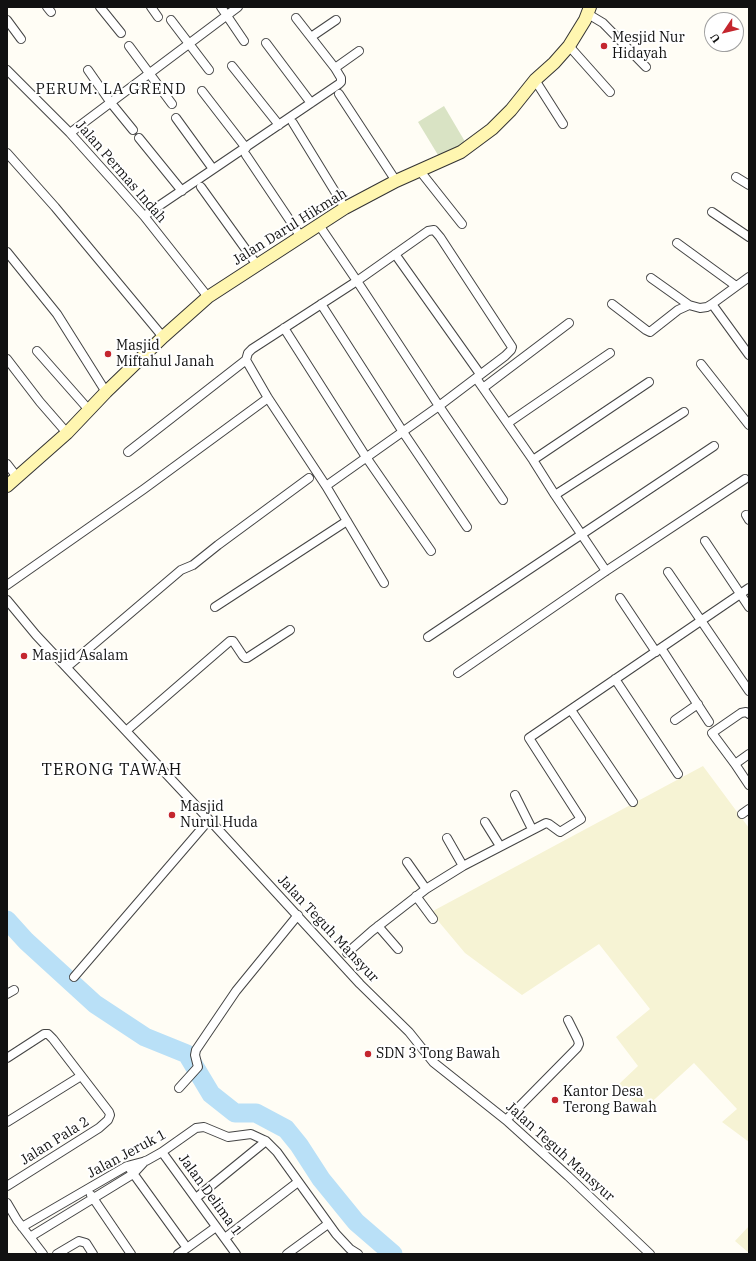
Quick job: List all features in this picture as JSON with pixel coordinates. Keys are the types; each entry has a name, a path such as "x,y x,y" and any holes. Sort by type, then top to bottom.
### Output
{"street":[{"path":"100,7 121,33"},
{"path":"151,7 158,17"},
{"path":"221,7 244,41"},
{"path":"70,133 238,7"},
{"path":"589,10 646,67"},
{"name":"Jalan Darul Hikmah","path":"7,486 66,433 163,336 208,297 345,208 396,181 462,152 482,137 503,119 535,80 569,46 589,10"},
{"path":"144,216 213,170 246,152 279,125 341,82 341,78 335,68 296,18"},
{"path":"7,20 21,39"},
{"path":"171,20 209,70"},
{"path":"311,37 336,20"},
{"path":"266,43 311,104"},
{"path":"129,46 172,104"},
{"path":"569,46 610,92"},
{"path":"335,68 359,51"},
{"path":"232,66 279,125"},
{"name":"Jalan Permas Indah","path":"7,70 70,133 144,216 208,297"},
{"path":"88,70 111,103 133,130"},
{"path":"535,80 563,124"},
{"path":"202,91 246,152 301,237"},
{"path":"339,94 396,181"},
{"path":"176,118 213,170"},
{"path":"294,123 345,208"},
{"path":"139,138 182,191"},
{"path":"7,153 55,207 163,336"},
{"path":"420,171 462,224"},
{"path":"736,177 749,185"},
{"path":"202,187 257,266"},
{"path":"712,212 749,237"},
{"path":"319,225 503,500"},
{"path":"128,452 246,360 248,353 252,349 428,231 434,230 512,347 509,353 439,406 326,486"},
{"path":"677,243 736,286"},
{"path":"7,252 57,314 106,392"},
{"path":"395,254 478,376 483,388 533,460 555,496 606,571"},
{"path":"651,278 689,304 700,308 707,307 712,304 749,277"},
{"path":"321,304 403,432 467,527"},
{"path":"612,304 650,332 678,310 689,304"},
{"path":"712,304 749,355"},
{"path":"483,388 569,323"},
{"path":"284,328 366,457 431,552"},
{"path":"37,352 89,410"},
{"path":"508,423 610,353"},
{"path":"7,359 66,433"},
{"path":"246,360 268,398 326,486 384,583"},
{"path":"701,364 749,425"},
{"path":"533,460 649,382"},
{"path":"7,585 144,489 268,398"},
{"path":"555,496 684,412"},
{"path":"428,637 714,446"},
{"path":"7,464 17,477"},
{"path":"67,667 181,570 193,565 309,478"},
{"path":"458,673 606,571 745,479"},
{"path":"215,607 347,521"},
{"path":"705,540 749,607"},
{"path":"668,572 749,691"},
{"path":"348,953 378,926 416,896 463,866 546,823 560,832 581,819 529,738 749,588"},
{"path":"620,598 710,722"},
{"name":"Jalan Teguh Mansyur","path":"7,600 36,635 298,915 360,984 402,1024 428,1056 506,1120 588,1193 650,1254"},
{"path":"126,731 230,641 233,641 244,658 247,658 290,630"},
{"path":"615,680 678,774"},
{"path":"675,720 698,704"},
{"path":"571,710 633,802"},
{"path":"749,714 742,712 712,733 749,785"},
{"path":"735,764 749,754"},
{"path":"515,795 532,829"},
{"path":"74,977 209,820"},
{"path":"485,822 500,846"},
{"path":"447,838 463,866"},
{"path":"407,862 426,889"},
{"path":"416,896 433,920"},
{"path":"180,1088 198,1067 195,1055 196,1050 236,992 298,915"},
{"path":"378,926 398,949"},
{"path":"506,1120 577,1048 579,1044 578,1040 568,1020"},
{"path":"7,1058 37,1040 44,1034 48,1034 81,1076 7,1122"},
{"name":"Jalan Pala 2","path":"7,1186 99,1128 108,1120 109,1112 81,1076"},
{"name":"Jalan Jeruk 1","path":"22,1226 127,1166 146,1161 199,1127 204,1127 228,1137 252,1134 266,1141 277,1152 341,1240 350,1249 358,1254"},
{"path":"196,1198 266,1141"},
{"name":"Jalan Delima 1","path":"162,1152 236,1254"},
{"path":"30,1237 133,1174 146,1161"},
{"path":"127,1166 187,1248"},
{"path":"225,1238 298,1182"},
{"path":"88,1189 132,1254"},
{"path":"7,1203 11,1216 22,1226 43,1254"},
{"path":"287,1254 328,1224"},
{"path":"178,1254 216,1227"},
{"path":"57,1254 79,1241 86,1243 93,1254"}],"shaded area":[{"path":"703,766 749,828 749,1142 722,1122 737,1109 694,1063 643,1110 618,1085 638,1066 616,1037 650,1009 599,944 522,995 465,953 439,922 433,911"},
{"path":"749,1226 749,1253 735,1241"}],"green space":[{"path":"444,106 467,145 441,160 418,122"}],"waterway":[{"path":"7,920 26,941 95,1004 145,1037 187,1054 211,1094 235,1113 256,1113 286,1129 299,1145 321,1179 356,1222 393,1254"}],"place":[{"name":"Mesjid Nur Hidayah","path":"604,46"},
{"name":"Masjid Miftahul Janah","path":"108,354"},
{"name":"Masjid Asalam","path":"24,656"},
{"name":"Masjid Nurul Huda","path":"172,815"},
{"name":"SDN 3 Tong Bawah","path":"368,1054"},
{"name":"Kantor Desa Terong Bawah","path":"555,1100"}],"district":[{"name":"PERUM. LA GREND","path":"111,90"},
{"name":"TERONG TAWAH","path":"112,770"}]}
